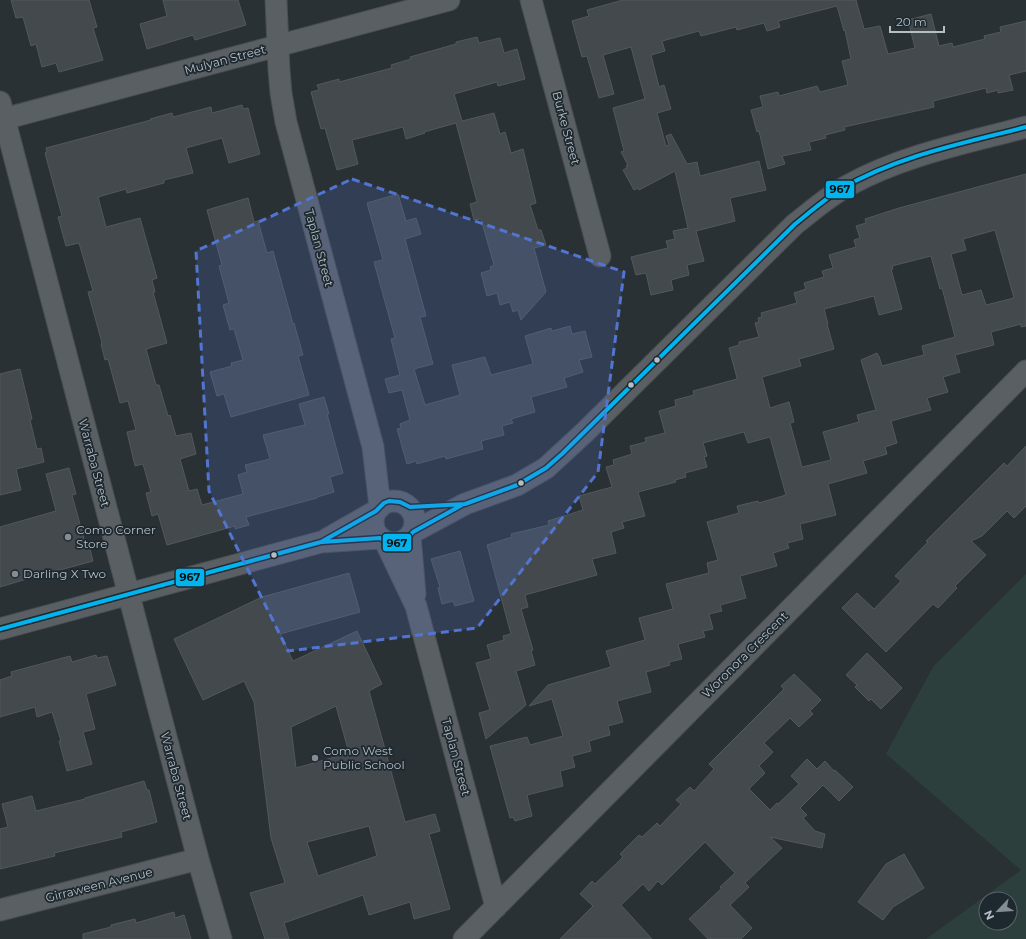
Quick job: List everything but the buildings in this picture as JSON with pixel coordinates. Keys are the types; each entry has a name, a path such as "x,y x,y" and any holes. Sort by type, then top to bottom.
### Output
{"street":[{"name":"Taplan Street","path":"276,0 281,93 286,122 373,447 378,509"},
{"name":"Mulyan Street","path":"1,114 278,46 450,0"},
{"name":"Burke Street","path":"531,0 600,256"},
{"name":"Warraba Street","path":"1,114 198,859 221,939"},
{"path":"0,629 321,542 382,539 396,543 401,542 412,534 465,504 517,485 546,468 585,432 795,224 823,201 849,185 892,165 919,156 1026,127"},
{"name":"Woronora Crescent","path":"464,939 1026,371"},
{"name":"Taplan Street","path":"373,447 405,504"},
{"path":"321,542 389,501 405,504 465,504"},
{"path":"405,504 415,516 416,521 412,534"},
{"path":"378,509 373,522 376,533 382,539"},
{"name":"Taplan Street","path":"412,534 416,606 496,907"},
{"name":"Taplan Street","path":"382,539 416,606"},
{"name":"Girraween Avenue","path":"0,910 198,859"}],"highlighted area":[{"path":"352,179 624,272 598,472 477,628 288,651 209,491 196,251"}],"shaded area":[{"path":"1026,574 1026,939 926,939 978,901 978,931 1018,931 1018,891 992,891 1021,870 886,754 933,667"}],"transit line":[{"name":"967","path":"0,629 321,542 376,511 384,503 389,501 400,502 410,507 465,504 517,485 546,468 562,454 795,224 829,197 862,178 908,159 955,145 1026,127"},
{"name":"967","path":"322,542 380,538 385,541 396,543 406,540 413,532 462,505"}],"place":[{"name":"Como Corner Store","path":"68,537"},
{"name":"Darling X Two","path":"15,574"},
{"name":"Como West Public School","path":"315,758"}]}
